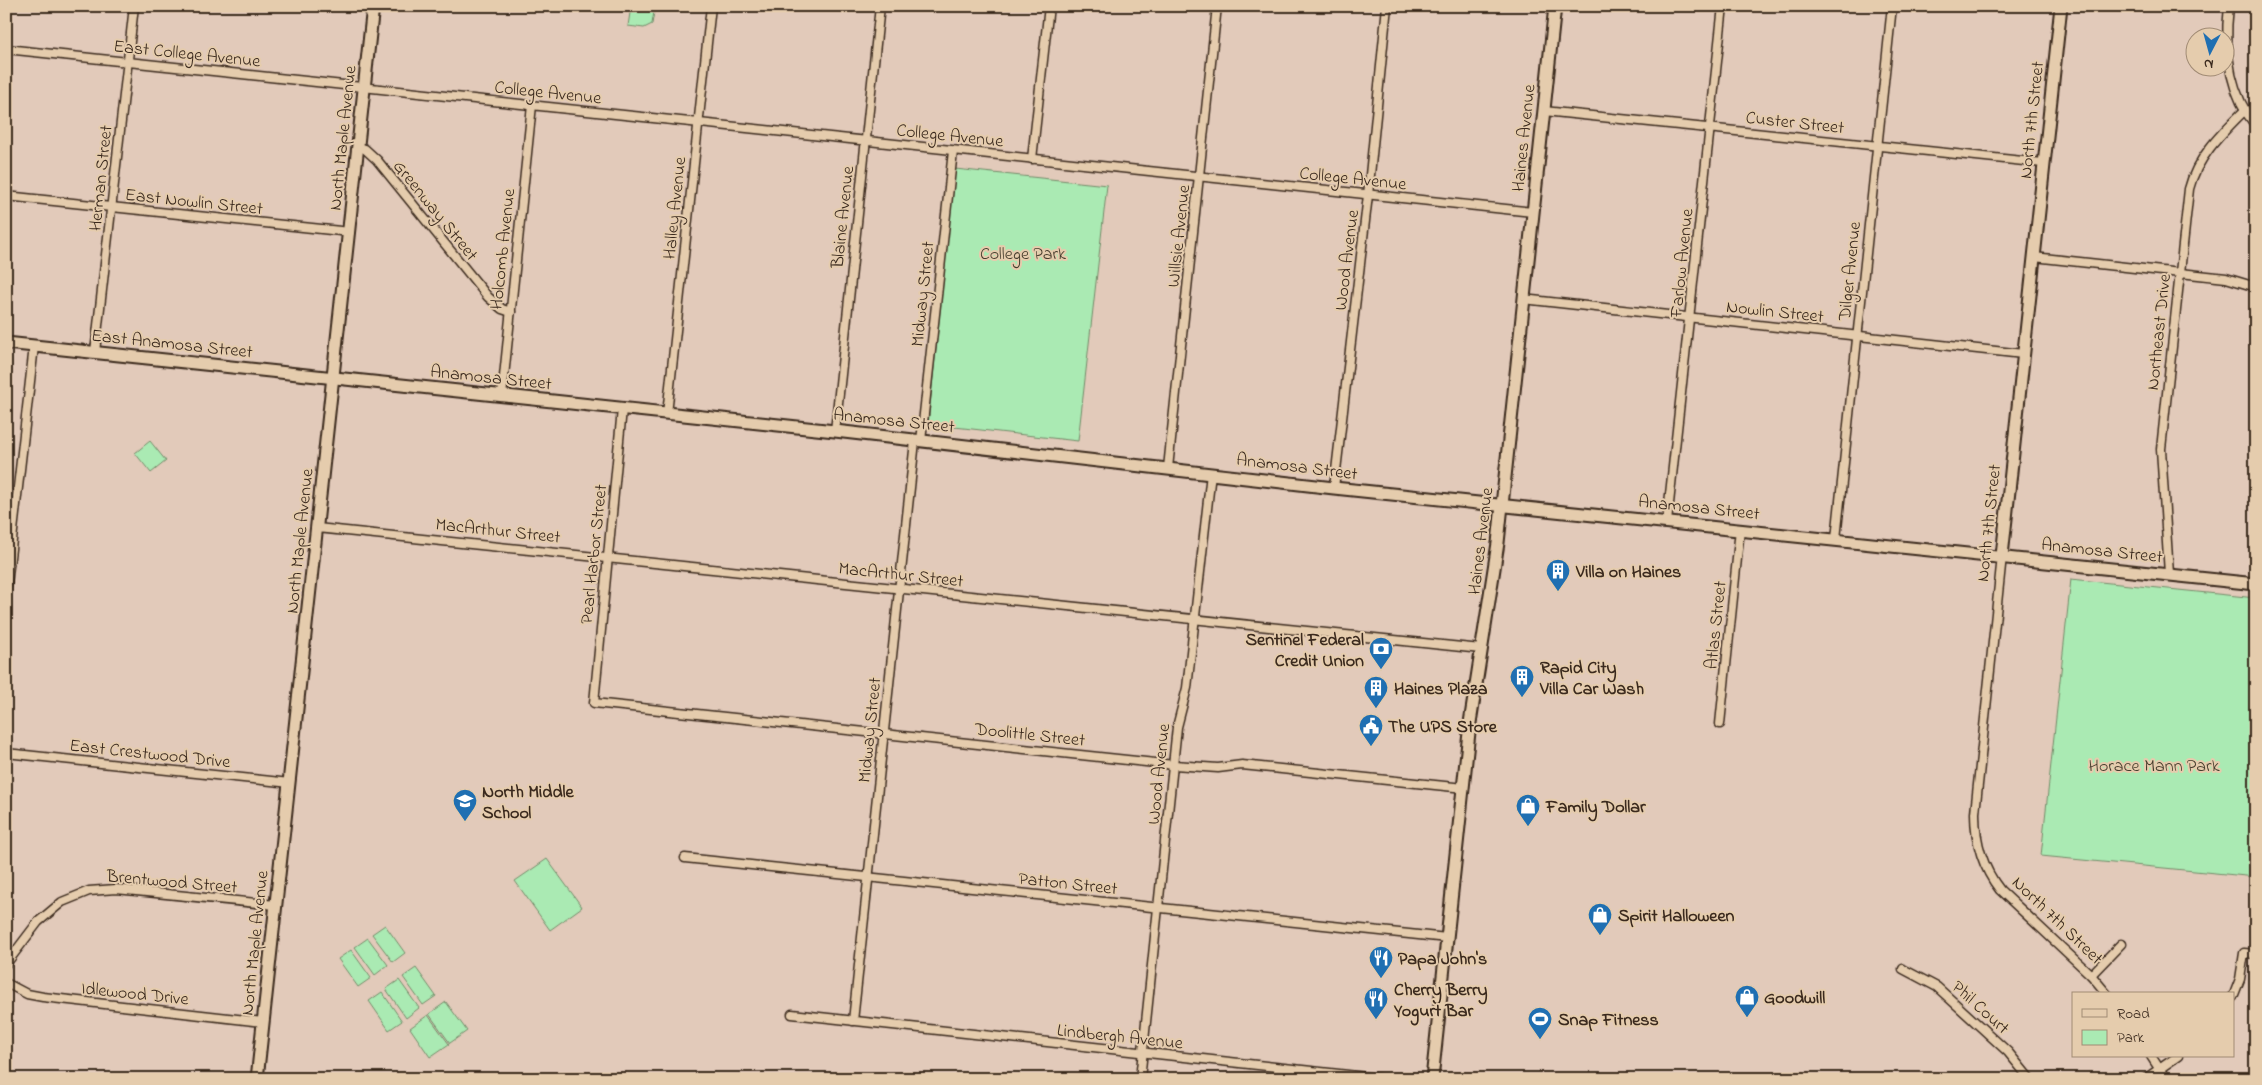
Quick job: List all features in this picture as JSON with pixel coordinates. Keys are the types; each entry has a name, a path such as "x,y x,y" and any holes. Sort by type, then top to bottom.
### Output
{"main road":[{"name":"North Maple Avenue","path":"257,1079 373,6"},
{"name":"Haines Avenue","path":"1432,1079 1470,723 1495,571 1556,6"},
{"name":"North 7th Street","path":"2002,556 2061,6"},
{"name":"East Anamosa Street","path":"6,343 334,378"},
{"name":"Anamosa Street","path":"334,378 835,431 1334,488 2002,556 2256,584"}],"street":[{"name":"Herman Street","path":"95,352 134,6"},
{"name":"Halley Avenue","path":"666,414 711,6"},
{"name":"Blaine Avenue","path":"835,431 880,6"},
{"path":"1032,159 1049,6"},
{"name":"Willsie Avenue","path":"1168,468 1217,6"},
{"name":"Wood Avenue","path":"1334,488 1368,195 1387,6"},
{"name":"Farlow Avenue","path":"1668,522 1723,6"},
{"name":"Dilger Avenue","path":"1836,539 1892,6"},
{"path":"2229,6 2226,46 2228,65 2244,111 2256,126"},
{"name":"East College Avenue","path":"6,49 365,86"},
{"name":"College Avenue","path":"365,86 532,106 1533,212"},
{"name":"Holcomb Avenue","path":"502,396 532,106"},
{"name":"Custer Street","path":"1544,111 2043,163"},
{"name":"Northeast Drive","path":"2169,574 2161,449 2189,189 2192,175 2212,145 2244,111"},
{"name":"Greenway Street","path":"359,147 365,149 377,160 488,298 511,312"},
{"name":"Midway Street","path":"853,1021 898,588 953,151"},
{"name":"East Nowlin Street","path":"6,196 350,232"},
{"path":"2034,257 2180,272 2238,280 2256,287"},
{"name":"Nowlin Street","path":"1523,299 2023,354"},
{"path":"6,593 34,346"},
{"name":"Pearl Harbor Street","path":"594,703 622,409"},
{"name":"Wood Avenue","path":"1140,1079 1177,727 1187,688 1211,473"},
{"name":"MacArthur Street","path":"317,528 1481,649"},
{"name":"Atlas Street","path":"1720,724 1740,529"},
{"name":"North 7th Street","path":"2002,556 1975,813 1976,834 1984,863 1990,877 2000,890 2091,974 2105,992"},
{"name":"Doolittle Street","path":"594,703 1174,765 1211,768 1242,765 1464,788"},
{"name":"East Crestwood Drive","path":"6,754 290,783"},
{"name":"Patton Street","path":"685,858 1447,938"},
{"name":"Brentwood Street","path":"6,964 38,922 62,902 89,891 116,889 276,905"},
{"path":"2091,974 2121,944"},
{"path":"2234,994 2240,979 2244,953 2256,954"},
{"name":"Phil Court","path":"1903,969 1937,987 2008,1052 2030,1079"},
{"name":"Idlewood Drive","path":"6,983 27,994 43,997 263,1022"},
{"name":"Lindbergh Avenue","path":"792,1014 1385,1079"},
{"path":"2152,1058 2166,1079"},
{"path":"2145,1079 2175,1058"}],"green space":[{"path":"631,6 655,6 652,24 644,28 628,26"},
{"name":"College Park","path":"955,169 1107,185 1078,441 928,424"},
{"path":"150,441 166,461 151,473 135,453"},
{"name":"Horace Mann Park","path":"2071,579 2256,598 2256,877 2041,856"},
{"path":"547,859 582,907 550,930 515,881"},
{"path":"385,925 405,953 393,962 372,934"},
{"path":"368,938 388,965 375,975 355,947"},
{"path":"351,950 371,978 358,987 338,959"},
{"path":"416,968 436,996 423,1005 403,977"},
{"path":"399,980 419,1008 406,1018 386,989"},
{"path":"382,992 402,1021 389,1030 369,1001"},
{"path":"446,1002 467,1031 450,1043 429,1014"},
{"path":"428,1015 449,1044 430,1057 410,1028"}],"place":[{"name":"Villa on Haines","path":"1558,592"},
{"name":"Sentinel Federal Credit Union","path":"1381,670"},
{"name":"Rapid City Villa Car Wash","path":"1522,698"},
{"name":"Haines Plaza","path":"1376,709"},
{"name":"The UPS Store","path":"1371,747"},
{"name":"North Middle School","path":"465,822"},
{"name":"Family Dollar","path":"1528,827"},
{"name":"Spirit Halloween","path":"1600,936"},
{"name":"Papa John's","path":"1381,979"},
{"name":"Goodwill","path":"1747,1018"},
{"name":"Cherry Berry Yogurt Bar","path":"1376,1020"},
{"name":"Snap Fitness","path":"1540,1040"}]}
